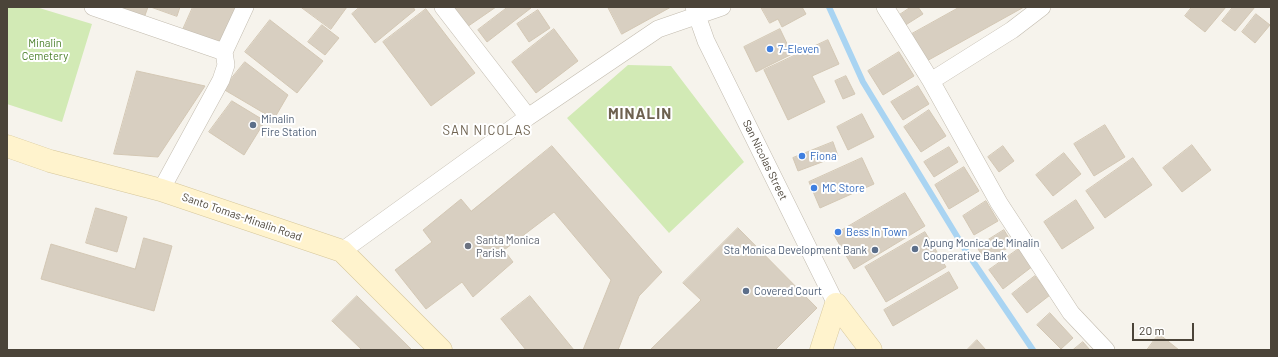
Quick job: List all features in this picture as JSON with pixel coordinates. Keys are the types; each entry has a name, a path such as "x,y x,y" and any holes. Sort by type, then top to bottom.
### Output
{"street":[{"path":"93,7 224,52"},
{"path":"161,190 221,80 226,65 224,52 245,7"},
{"path":"442,7 528,117"},
{"path":"342,251 528,117 658,29 695,11 722,7"},
{"path":"886,7 931,81 999,203 1071,313 1106,350"},
{"path":"931,81 1012,30 1042,7"},
{"name":"San Nicolas Street","path":"695,11 706,41 836,304"},
{"name":"Santo Tomas-Minalin Road","path":"7,146 50,161 161,190 342,251 441,350"},
{"path":"821,350 836,304"},
{"path":"836,304 871,350"}],"green space":[{"name":"Minalin Cemetery","path":"7,7 36,7 92,24 62,122 7,104"},
{"path":"628,65 671,66 744,162 669,233 567,118"}],"building":[{"path":"112,7 148,7 144,18"},
{"path":"151,7 180,7 177,16"},
{"path":"193,7 238,7 219,50 181,34"},
{"path":"301,7 347,7 331,29"},
{"path":"360,7 413,7 415,10 375,43 352,14"},
{"path":"450,7 496,7 464,29"},
{"path":"508,7 531,8 487,42 478,30"},
{"path":"608,7 671,7 622,34"},
{"path":"761,7 802,7 806,14 782,27 778,19 770,23"},
{"path":"911,7 918,7 923,14 904,26 898,16"},
{"path":"960,7 1024,7 925,62 910,35"},
{"path":"1192,7 1226,7 1205,32 1185,16"},
{"path":"1233,7 1255,7 1235,31 1222,21"},
{"path":"426,9 475,73 431,106 383,42"},
{"path":"538,10 550,28 529,42 517,24"},
{"path":"1256,14 1270,25 1255,43 1242,32"},
{"path":"270,20 323,61 297,93 245,52"},
{"path":"322,25 339,38 325,55 308,42"},
{"path":"554,29 578,61 536,93 512,62"},
{"path":"780,29 792,54 756,72 744,47"},
{"path":"828,40 839,64 812,76 825,102 788,120 764,70"},
{"path":"899,52 914,76 883,95 868,71"},
{"path":"245,62 288,95 274,119 223,89"},
{"path":"137,71 205,86 158,157 114,154"},
{"path":"846,76 855,94 843,99 835,81"},
{"path":"918,86 929,104 903,120 891,102"},
{"path":"232,101 265,121 244,155 209,132"},
{"path":"929,110 946,136 921,152 904,127"},
{"path":"862,114 874,137 848,150 837,127"},
{"path":"1105,125 1125,157 1094,176 1074,144"},
{"path":"833,142 838,156 798,171 793,158"},
{"path":"1192,145 1211,170 1182,192 1163,168"},
{"name":"Santa Monica Parish","path":"552,146 662,272 639,296 618,350 583,350 611,280 554,212 504,250 513,262 473,297 462,282 426,309 395,270 432,242 423,230 461,199 471,211"},
{"path":"1003,146 1014,161 999,172 988,157"},
{"path":"949,147 958,162 934,177 924,162"},
{"path":"1064,153 1081,174 1053,196 1036,175"},
{"path":"862,158 874,184 820,208 809,182"},
{"path":"1133,158 1152,185 1105,218 1086,191"},
{"path":"964,167 979,191 949,209 935,185"},
{"path":"905,193 925,226 854,269 834,235"},
{"path":"1076,200 1094,228 1062,249 1044,222"},
{"path":"986,201 998,221 974,235 963,216"},
{"path":"96,208 127,217 117,252 86,243"},
{"name":"Covered Court","path":"738,228 817,308 775,350 650,350 701,300 683,283"},
{"path":"1004,230 1013,245 985,261 977,247"},
{"name":"Apung Monica de Minalin Cooperative Bank","path":"925,232 946,267 886,302 865,267"},
{"path":"144,238 172,246 154,311 41,279 51,244 135,269"},
{"path":"1020,248 1033,266 1003,289 989,270"},
{"path":"949,272 958,288 893,326 884,310"},
{"path":"1035,276 1050,295 1027,313 1012,294"},
{"path":"357,296 412,350 362,350 332,321"},
{"path":"530,296 574,350 526,350 501,319"},
{"path":"1050,313 1073,338 1061,349 1037,325"},
{"path":"1159,334 1179,350 1147,350"},
{"path":"977,340 986,350 967,350"},
{"path":"1083,342 1090,350 1073,350"}],"waterway":[{"path":"829,7 863,82 966,251 1033,350"}],"place":[{"name":"7-Eleven","path":"770,49"},
{"name":"Minalin Fire Station","path":"253,125"},
{"name":"Fiona","path":"802,156"},
{"name":"MC Store","path":"814,188"},
{"name":"Bess In Town","path":"838,232"},
{"name":"Santa Monica Parish","path":"468,246"},
{"name":"Apung Monica de Minalin Cooperative Bank","path":"915,249"},
{"name":"Sta Monica Development Bank","path":"875,250"},
{"name":"Covered Court","path":"746,291"}],"district":[{"name":"MINALIN","path":"640,114"},
{"name":"SAN NICOLAS","path":"487,131"}]}
